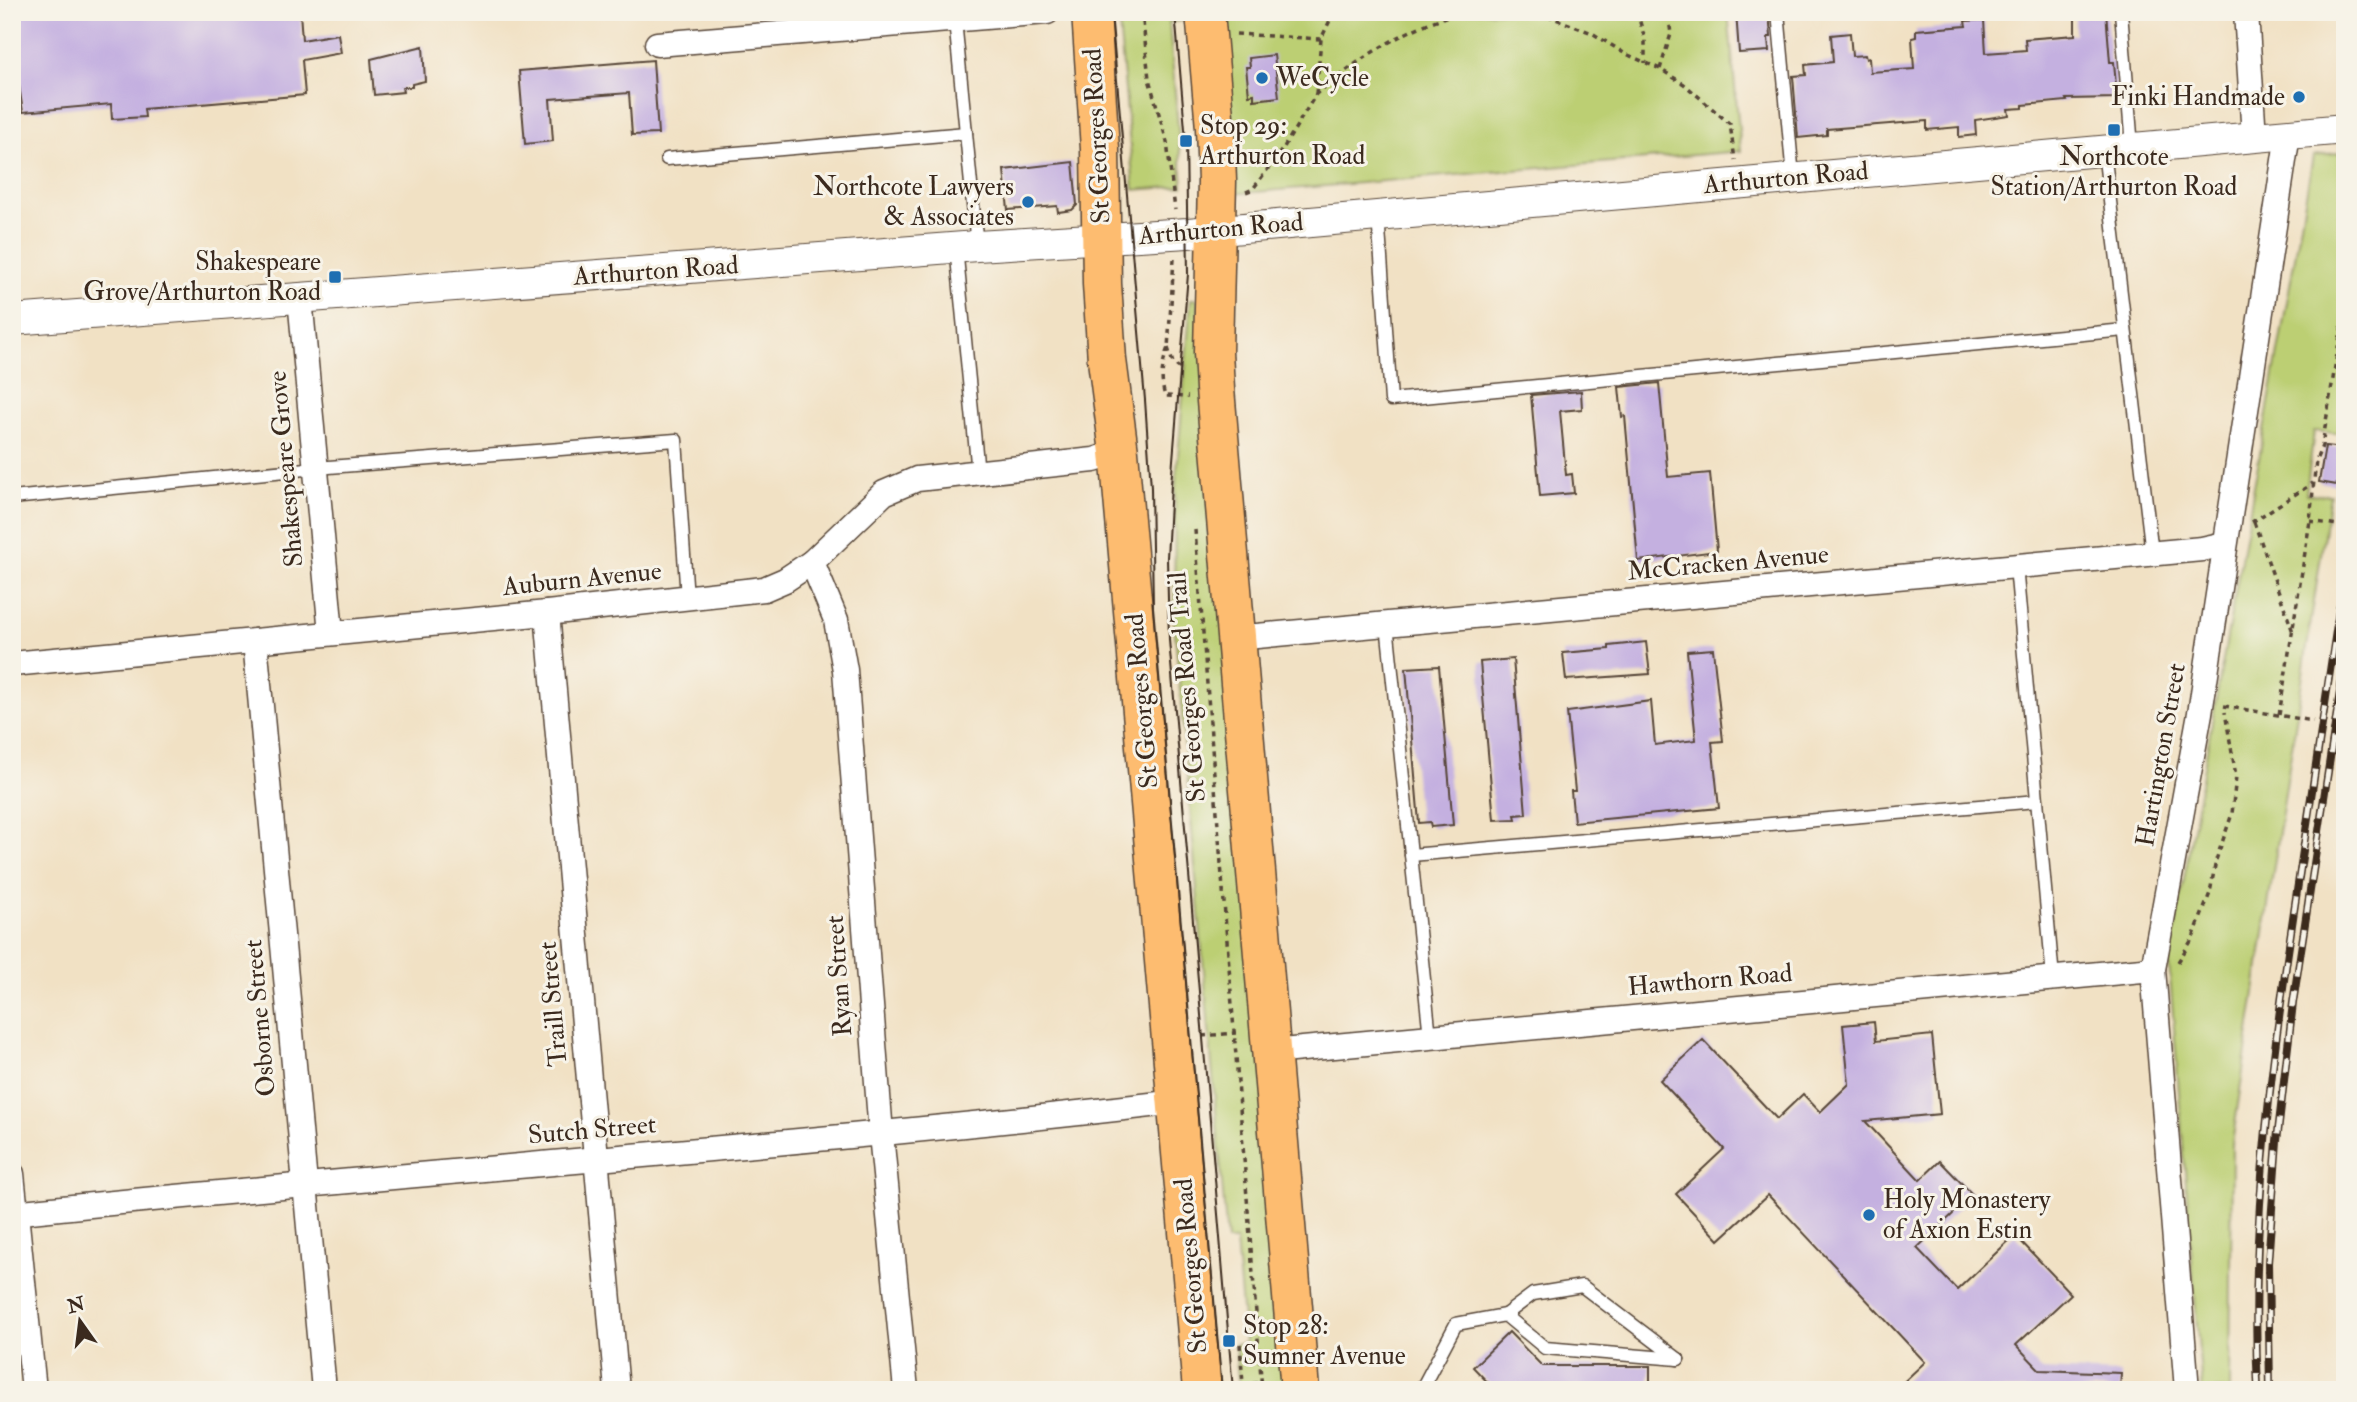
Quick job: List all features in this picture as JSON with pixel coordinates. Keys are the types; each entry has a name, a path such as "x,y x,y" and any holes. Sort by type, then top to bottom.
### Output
{"highway":[{"name":"St Georges Road","path":"1091,12 1100,149 1108,360 1119,452 1202,1390"},
{"path":"1216,23 1213,352 1235,638 1259,1038 1300,1390"}],"street":[{"path":"657,44 1047,12"},
{"path":"2246,12 2254,137"},
{"name":"Arthurton Road","path":"12,320 1215,230 2345,129"},
{"name":"Hartington Street","path":"2187,1390 2153,969 2200,713 2288,134"},
{"name":"Shakespeare Grove","path":"300,299 331,633"},
{"name":"Auburn Avenue","path":"12,664 764,589 785,580 812,562 884,493 917,479 1094,460 1119,452"},
{"name":"McCracken Avenue","path":"1235,638 2202,549 2225,544"},
{"name":"Ryan Street","path":"812,562 835,620 845,670 881,1134 906,1390"},
{"name":"Traill Street","path":"547,612 617,1390"},
{"name":"Osborne Street","path":"255,641 324,1390"},
{"name":"Hawthorn Road","path":"1259,1038 1430,1037 2153,969"},
{"name":"Sutch Street","path":"14,1213 305,1184 881,1134 1177,1102"},
{"path":"12,1174 34,1390"}],"lane":[{"path":"1778,12 1793,177"},
{"path":"2122,12 2118,149 2125,330 2152,553"},
{"path":"955,20 966,133 967,247 978,472"},
{"path":"667,159 966,133"},
{"path":"1378,215 1391,400 2125,330"},
{"path":"12,498 316,468 676,440 687,598"},
{"path":"2016,566 2053,978"},
{"path":"1387,624 1430,1037"},
{"path":"1411,855 2037,801"},
{"path":"1421,1390 1456,1324 1505,1315 1533,1294 1583,1286 1678,1359 1545,1348 1505,1315"}],"path":[{"path":"1142,12 1149,79 1167,142 1174,202 1175,233 1167,348 1163,361 1164,394 1196,399"},
{"path":"1316,94 1321,39 1334,12"},
{"path":"1241,195 1254,189 1284,147 1316,94 1397,38 1440,18 1463,12"},
{"path":"1538,12 1592,33 1684,84 1730,124 1735,163"},
{"path":"1637,12 1645,39 1646,62"},
{"path":"1660,69 1671,34 1668,12"},
{"path":"1216,23 1321,39"},
{"path":"2278,715 2310,521 2316,460 2322,446 2345,305"},
{"path":"2316,460 2322,461"},
{"path":"2293,634 2253,522 2314,482"},
{"path":"2310,521 2345,526"},
{"name":"St Georges Road Trail","path":"1195,524 1259,1038 1262,1390"},
{"path":"2153,969 2177,964 2193,938 2210,893 2216,860 2232,814 2236,776 2223,706 2313,721"},
{"path":"1172,1039 1259,1038"},
{"path":"1240,1344 1243,1384 1261,1383"}],"green space":[{"path":"1118,12 1187,12 1188,20 1169,22 1183,186 1134,190"},
{"path":"1219,12 1728,12 1741,151 1231,194"},
{"path":"2345,152 2345,434 2314,431 2306,494 2330,495 2232,1144 2230,1390 2202,1390 2169,963 2313,156"},
{"path":"1191,299 1197,299 1291,1390 1239,1390 1235,1345 1245,1343 1236,1241 1227,1241 1174,621 1175,493"}],"building":[{"path":"14,12 300,12 302,40 338,34 341,53 302,60 305,95 144,109 145,117 112,119 111,104 23,112 17,72"},
{"path":"1736,12 1769,12 1769,51 1739,53"},
{"path":"2075,12 2106,12 2110,62 2114,62 2117,98 2066,99 2067,101 2023,105 2023,108 2008,109 2009,115 1975,120 1976,135 1959,137 1959,127 1927,130 1927,121 1827,129 1827,135 1798,138 1793,76 1806,75 1805,65 1833,62 1831,35 1850,33 1852,56 1865,55 1866,59 1869,58 1870,72 1914,69 1912,38 1916,37 1916,30 1966,26 1965,21 1984,20 1986,53 2026,50 2025,39 2075,35"},
{"path":"423,46 425,81 412,84 412,87 402,87 403,92 374,95 371,59"},
{"path":"1274,55 1279,97 1254,100 1254,94 1249,95 1246,67 1250,67 1249,58"},
{"path":"653,60 658,134 632,135 629,93 550,99 553,141 525,144 519,71"},
{"path":"1073,162 1077,205 1072,210 1058,212 1057,206 1008,210 1004,170"},
{"path":"1659,383 1668,477 1710,473 1717,551 1638,561 1625,416 1622,417 1619,387"},
{"path":"1581,391 1582,409 1560,411 1566,475 1572,474 1574,493 1540,496 1531,395"},
{"path":"2325,446 2343,448 2337,485 2319,482"},
{"path":"1646,642 1650,674 1566,680 1563,653"},
{"path":"1713,649 1723,741 1712,742 1719,808 1574,822 1571,791 1575,791 1567,712 1651,701 1655,745 1696,740 1687,651"},
{"path":"1513,659 1526,814 1515,815 1516,819 1494,820 1480,662"},
{"path":"1439,666 1453,825 1431,827 1430,822 1419,823 1406,668"},
{"name":"Holy Monastery of Axion Estin","path":"1874,1022 1876,1041 1932,1035 1940,1114 1865,1121 1920,1180 1940,1161 1973,1195 1917,1248 1957,1290 2015,1235 2071,1294 2016,1345 2040,1370 2121,1373 2120,1390 1895,1390 1925,1362 1768,1195 1719,1240 1676,1194 1724,1149 1660,1080 1703,1040 1777,1119 1803,1094 1820,1112 1849,1084 1843,1025"},
{"path":"1509,1332 1542,1366 1650,1366 1650,1390 1495,1390 1473,1367"}],"tram line":[{"path":"1111,12 1145,400 1151,488 1153,607 1222,1390"},
{"path":"1175,12 1186,141 1188,274 1167,558 1169,640 1233,1390"}],"railway":[{"path":"2258,1390 2257,1257 2266,1126 2282,995 2345,571"},
{"path":"2270,1390 2268,1263 2277,1141 2293,1003 2345,659"}],"place":[{"name":"WeCycle","path":"1262,78"},
{"name":"Finki Handmade","path":"2299,97"},
{"name":"Northcote Station/Arthurton Road","path":"2114,130"},
{"name":"Stop 29: Arthurton Road","path":"1186,141"},
{"name":"Northcote Lawyers & Associates","path":"1028,202"},
{"name":"Shakespeare Grove/Arthurton Road","path":"335,277"},
{"name":"Holy Monastery of Axion Estin","path":"1869,1215"},
{"name":"Stop 28: Sumner Avenue","path":"1229,1341"}]}
